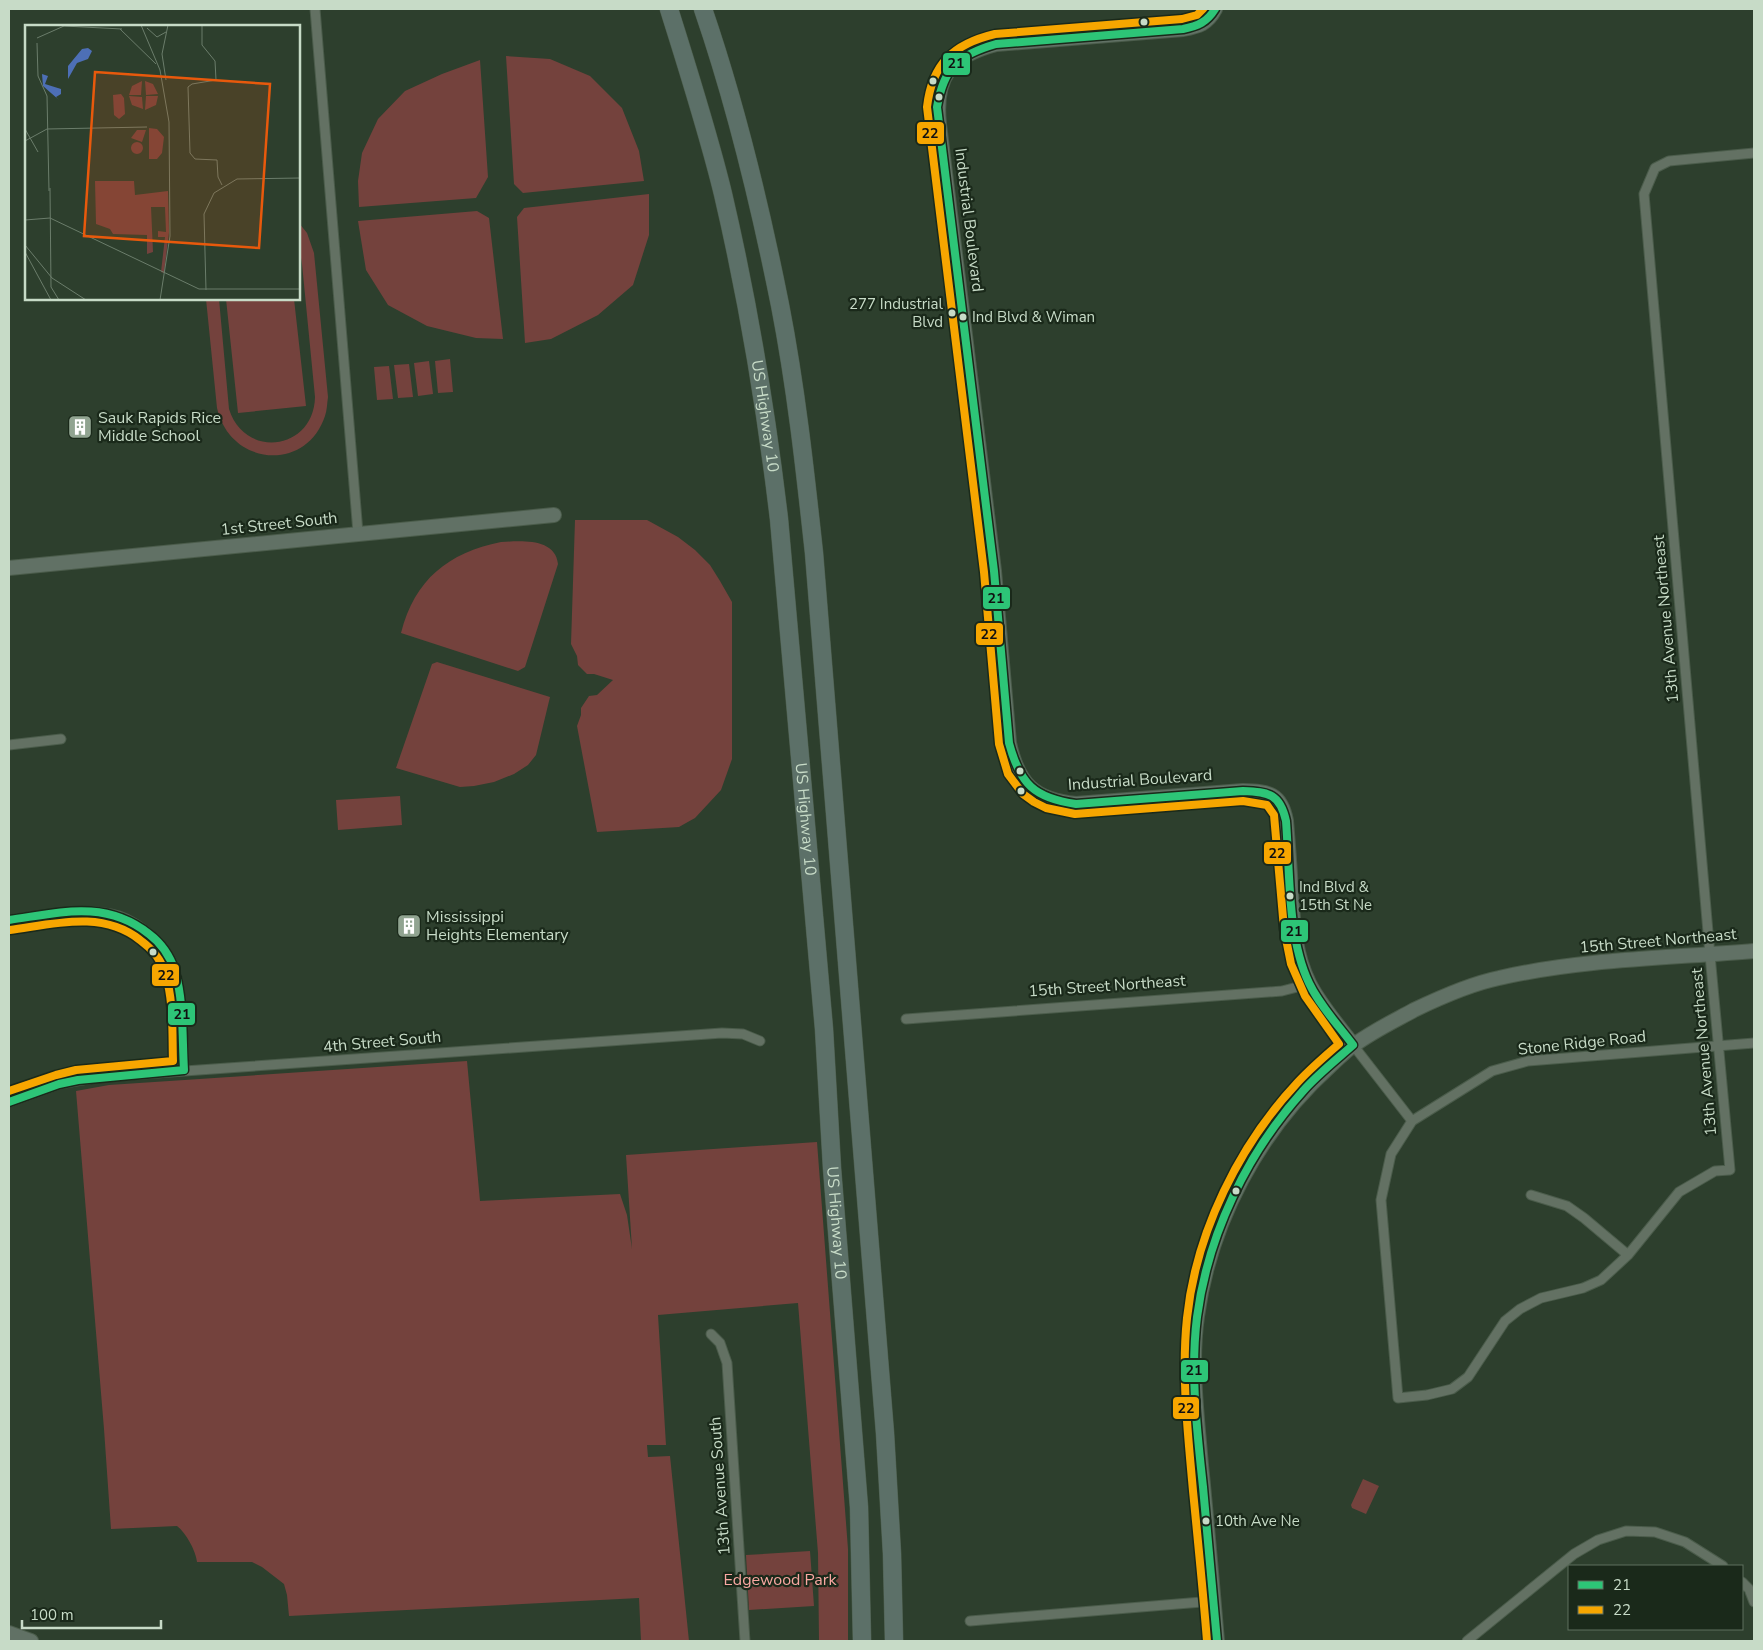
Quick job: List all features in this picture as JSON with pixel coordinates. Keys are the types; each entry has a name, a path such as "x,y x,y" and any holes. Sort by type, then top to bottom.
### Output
{"highway":[{"name":"US Highway 10","path":"669,9 710,144 733,241 755,346 774,472 824,1029 832,1168 859,1507 862,1641"},
{"name":"US Highway 10","path":"705,9 753,184 780,306 800,432 814,553 828,714 886,1433 894,1641"}],"street":[{"path":"315,9 358,533"},
{"name":"Industrial Boulevard","path":"1215,9 1208,20 1197,26 1183,29 996,44 977,49 960,58 948,72 939,89 937,107 982,466 1012,760 1029,788 1042,797 1060,803 1076,804 1243,791 1271,794 1279,800 1284,810 1286,821 1296,947 1309,984 1412,1121"},
{"name":"13th Avenue Northeast","path":"1628,1255 1679,1192 1715,1171 1730,1170 1644,194 1655,168 1669,161 1754,153"},
{"name":"1st Street South","path":"9,568 554,515"},
{"path":"9,745 61,739"},
{"path":"9,920 89,912 120,916 134,923 162,947 174,968 184,1070"},
{"name":"15th Street Northeast","path":"1218,1641 1195,1382 1194,1348 1197,1316 1202,1288 1221,1224 1240,1181 1276,1125 1298,1097 1353,1045 1391,1022 1459,990 1497,978 1564,966 1754,951"},
{"name":"15th Street Northeast","path":"906,1018 1282,991 1309,984"},
{"name":"4th Street South","path":"9,1102 59,1084 78,1080 184,1070 722,1033 743,1034 760,1041"},
{"name":"Stone Ridge Road","path":"1628,1255 1601,1280 1583,1288 1541,1298 1520,1309 1505,1322 1468,1378 1452,1389 1427,1395 1398,1398 1380,1200 1391,1154 1412,1121 1492,1071 1528,1061 1754,1043"},
{"path":"1531,1195 1567,1206 1628,1255"},
{"name":"13th Avenue South","path":"711,1334 720,1343 727,1363 745,1641"},
{"path":"1467,1641 1574,1554 1598,1540 1626,1531 1655,1532 1685,1542 1721,1565"},
{"path":"1743,1583 1754,1602"},
{"path":"970,1621 1214,1601"},
{"path":"9,1632 31,1641"}],"green space":[{"path":"506,56 550,59 590,76 622,108 639,151 644,181 523,193 514,184"},
{"path":"480,60 488,177 476,198 359,207 358,181 362,153 378,119 405,91 442,74"},
{"path":"649,194 649,235 633,285 598,315 551,339 525,343 517,217 524,208"},
{"path":"477,211 489,218 503,339 476,338 427,326 388,305 366,270 358,221"},
{"path":"300,224 307,233 314,253 328,397 327,407 325,416 315,434 302,447 286,454 269,455 252,451 237,442 225,427 217,408 206,300 219,300 229,409 237,425 249,436 263,442 278,442 292,438 303,428 312,415 315,397"},
{"path":"226,300 294,300 306,406 238,413"},
{"path":"450,359 453,392 438,393 435,361"},
{"path":"429,361 433,394 418,396 414,363"},
{"path":"409,364 413,397 398,398 394,365"},
{"path":"389,366 393,399 377,400 374,367"},
{"path":"575,520 647,520 678,537 695,550 710,565 732,602 732,759 721,790 695,818 679,827 597,832 577,726 581,715 581,708 589,696 597,695 613,680 594,674 587,674 578,665 577,656 571,644"},
{"path":"518,541 544,545 551,549 556,556 558,564 525,667 518,671 401,633 415,598 436,571 465,553 501,542"},
{"path":"437,662 550,697 536,755 528,765 514,774 494,782 460,787 396,768 432,664"},
{"path":"400,796 402,825 338,830 336,800"},
{"path":"467,1061 480,1201 620,1194 627,1215 632,1249 626,1155 817,1142 848,1549 848,1641 819,1641 818,1553 798,1303 658,1315 666,1445 647,1445 648,1457 670,1456 689,1641 641,1641 639,1598 289,1616 284,1584 262,1567 252,1562 197,1562 190,1542 177,1526 111,1529 76,1091 109,1085"},
{"path":"1363,1479 1379,1486 1366,1514 1352,1508 1351,1505"},
{"name":"Edgewood Park","path":"810,1551 814,1606 749,1610 746,1555"}],"transit line":[{"name":"22","path":"1203,9 1197,15 1182,19 995,34 980,38 956,50 947,58 934,79 927,107 984,572 999,744 1008,774 1023,794 1034,802 1046,808 1075,814 1243,801 1267,805 1274,815 1284,929 1291,964 1305,996 1339,1044 1303,1077 1277,1107 1257,1133 1239,1162 1211,1222 1192,1286 1185,1339 1185,1383 1189,1448 1207,1641"},
{"name":"21","path":"1215,9 1202,23 1183,29 996,44 983,48 962,58 949,72 940,93 937,107 994,571 1009,743 1018,769 1024,779 1039,793 1049,798 1076,804 1243,791 1260,792 1277,800 1286,821 1293,925 1302,965 1318,1000 1353,1045 1309,1085 1264,1141 1233,1196 1210,1255 1202,1286 1195,1338 1194,1381 1217,1641"},
{"name":"21","path":"9,920 64,912 99,912 116,916 132,923 149,934 165,950 175,971 181,1008 184,1070 78,1080 59,1084 9,1102"},
{"name":"22","path":"9,1091 76,1070 173,1061 172,1017 168,984 161,963 152,950 144,943 125,931 110,925 94,922 60,923 10,930"}],"place":[{"name":"277 Industrial Blvd","path":"952,313"},
{"name":"Ind Blvd & Wiman","path":"963,317"},
{"name":"Sauk Rapids Rice Middle School","path":"80,427"},
{"name":"Ind Blvd & 15th St Ne","path":"1290,896"},
{"name":"Mississippi Heights Elementary","path":"409,926"},
{"name":"10th Ave Ne","path":"1206,1521"}]}
